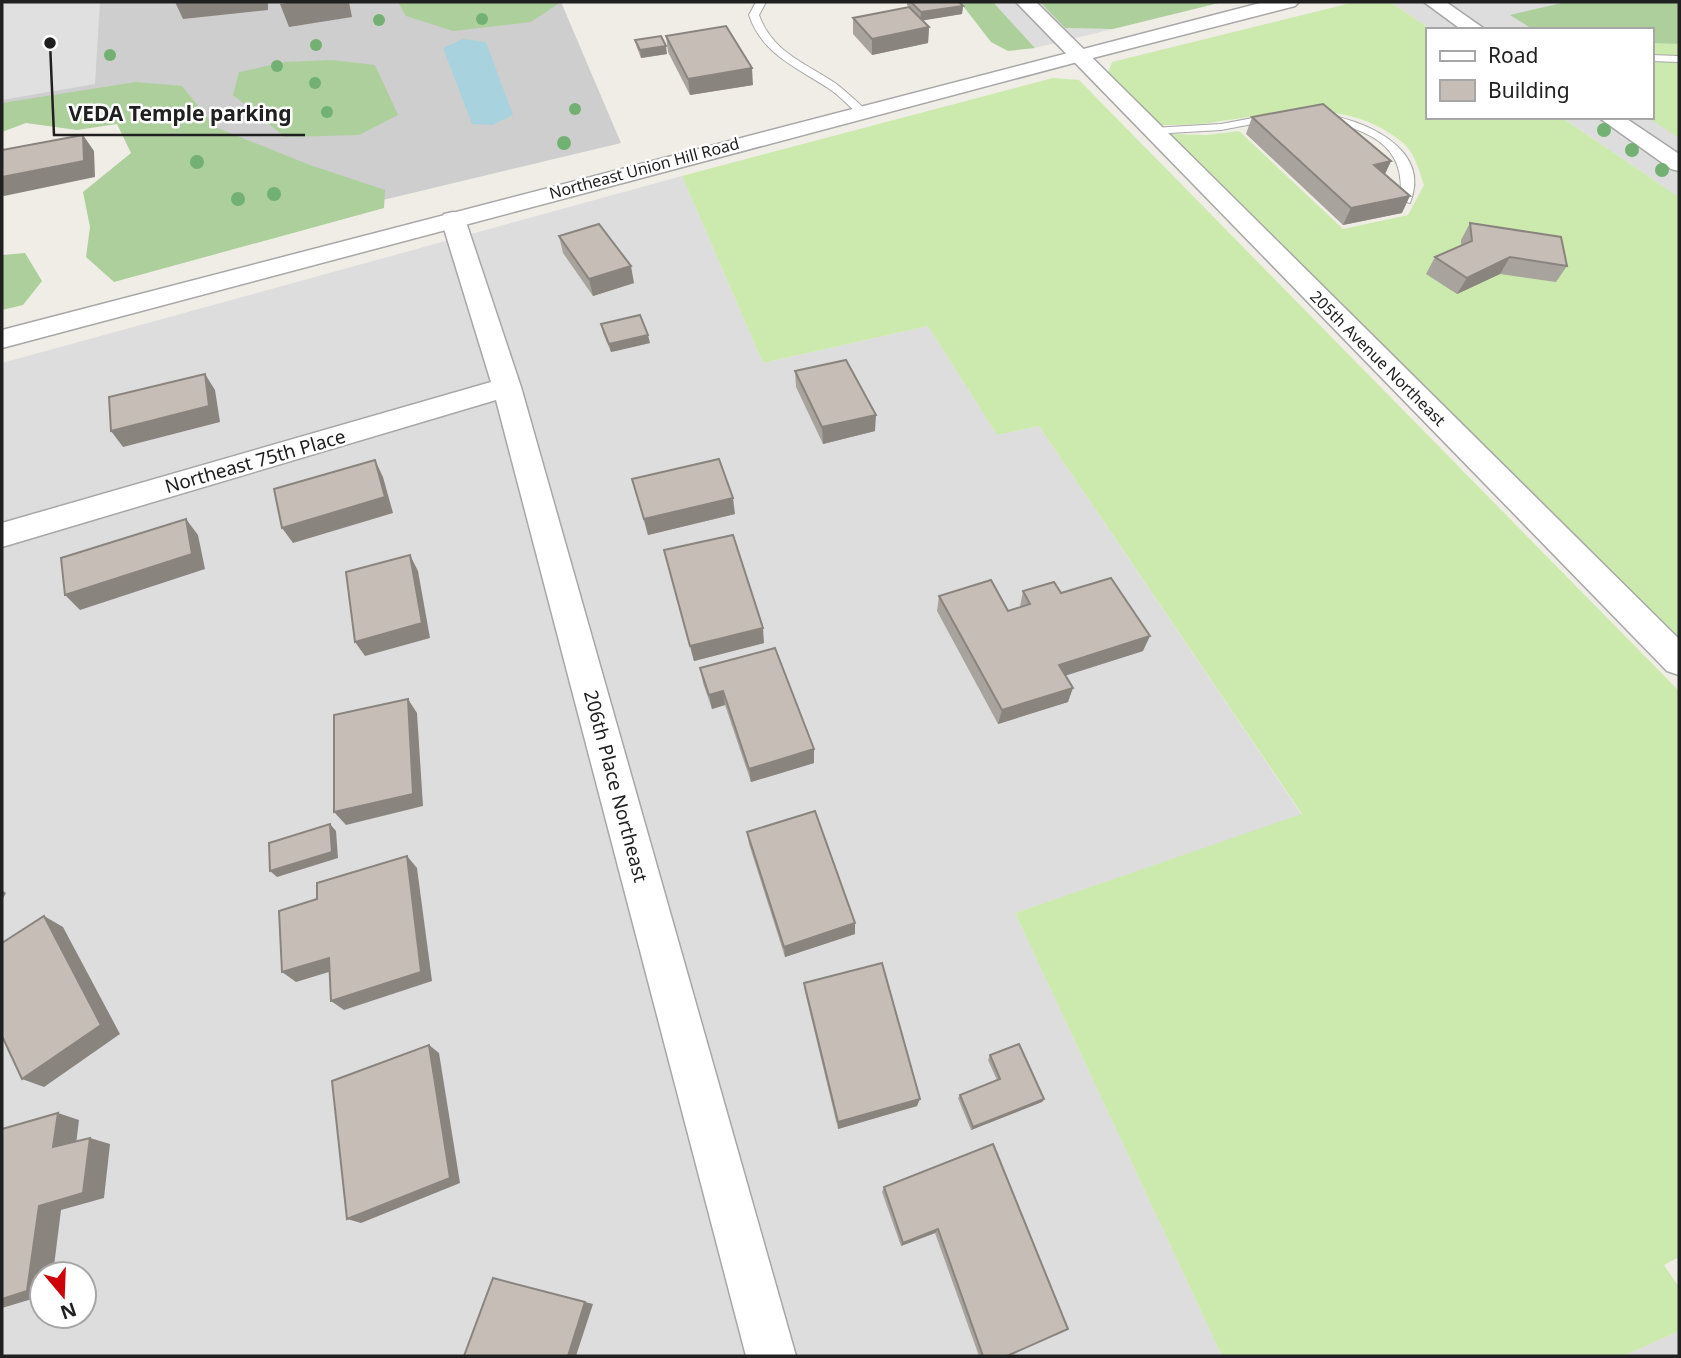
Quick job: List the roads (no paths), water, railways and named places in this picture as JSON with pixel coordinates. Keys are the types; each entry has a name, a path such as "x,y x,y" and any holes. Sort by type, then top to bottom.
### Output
{"street":[{"name":"205th Avenue Northeast","path":"1026,2 1679,661"},
{"name":"Northeast Union Hill Road","path":"2,339 861,111 1288,2"},
{"path":"1433,2 1473,28"},
{"path":"1612,119 1679,164"},
{"name":"206th Place Northeast","path":"453,219 507,387 771,1356"},
{"name":"Northeast 75th Place","path":"2,535 507,387"}],"lane":[{"path":"761,2 754,15 761,37 783,56 834,86 861,111"},
{"path":"1653,58 1679,59"},
{"path":"1303,115 1332,117 1355,124 1379,135 1396,148 1408,177 1406,200"},
{"path":"1152,131 1222,127 1285,116"}],"water":[{"path":"463,39 486,42 513,115 492,125 472,124 443,48"}],"place":[{"name":"VEDA Temple parking","path":"50,43"}]}
